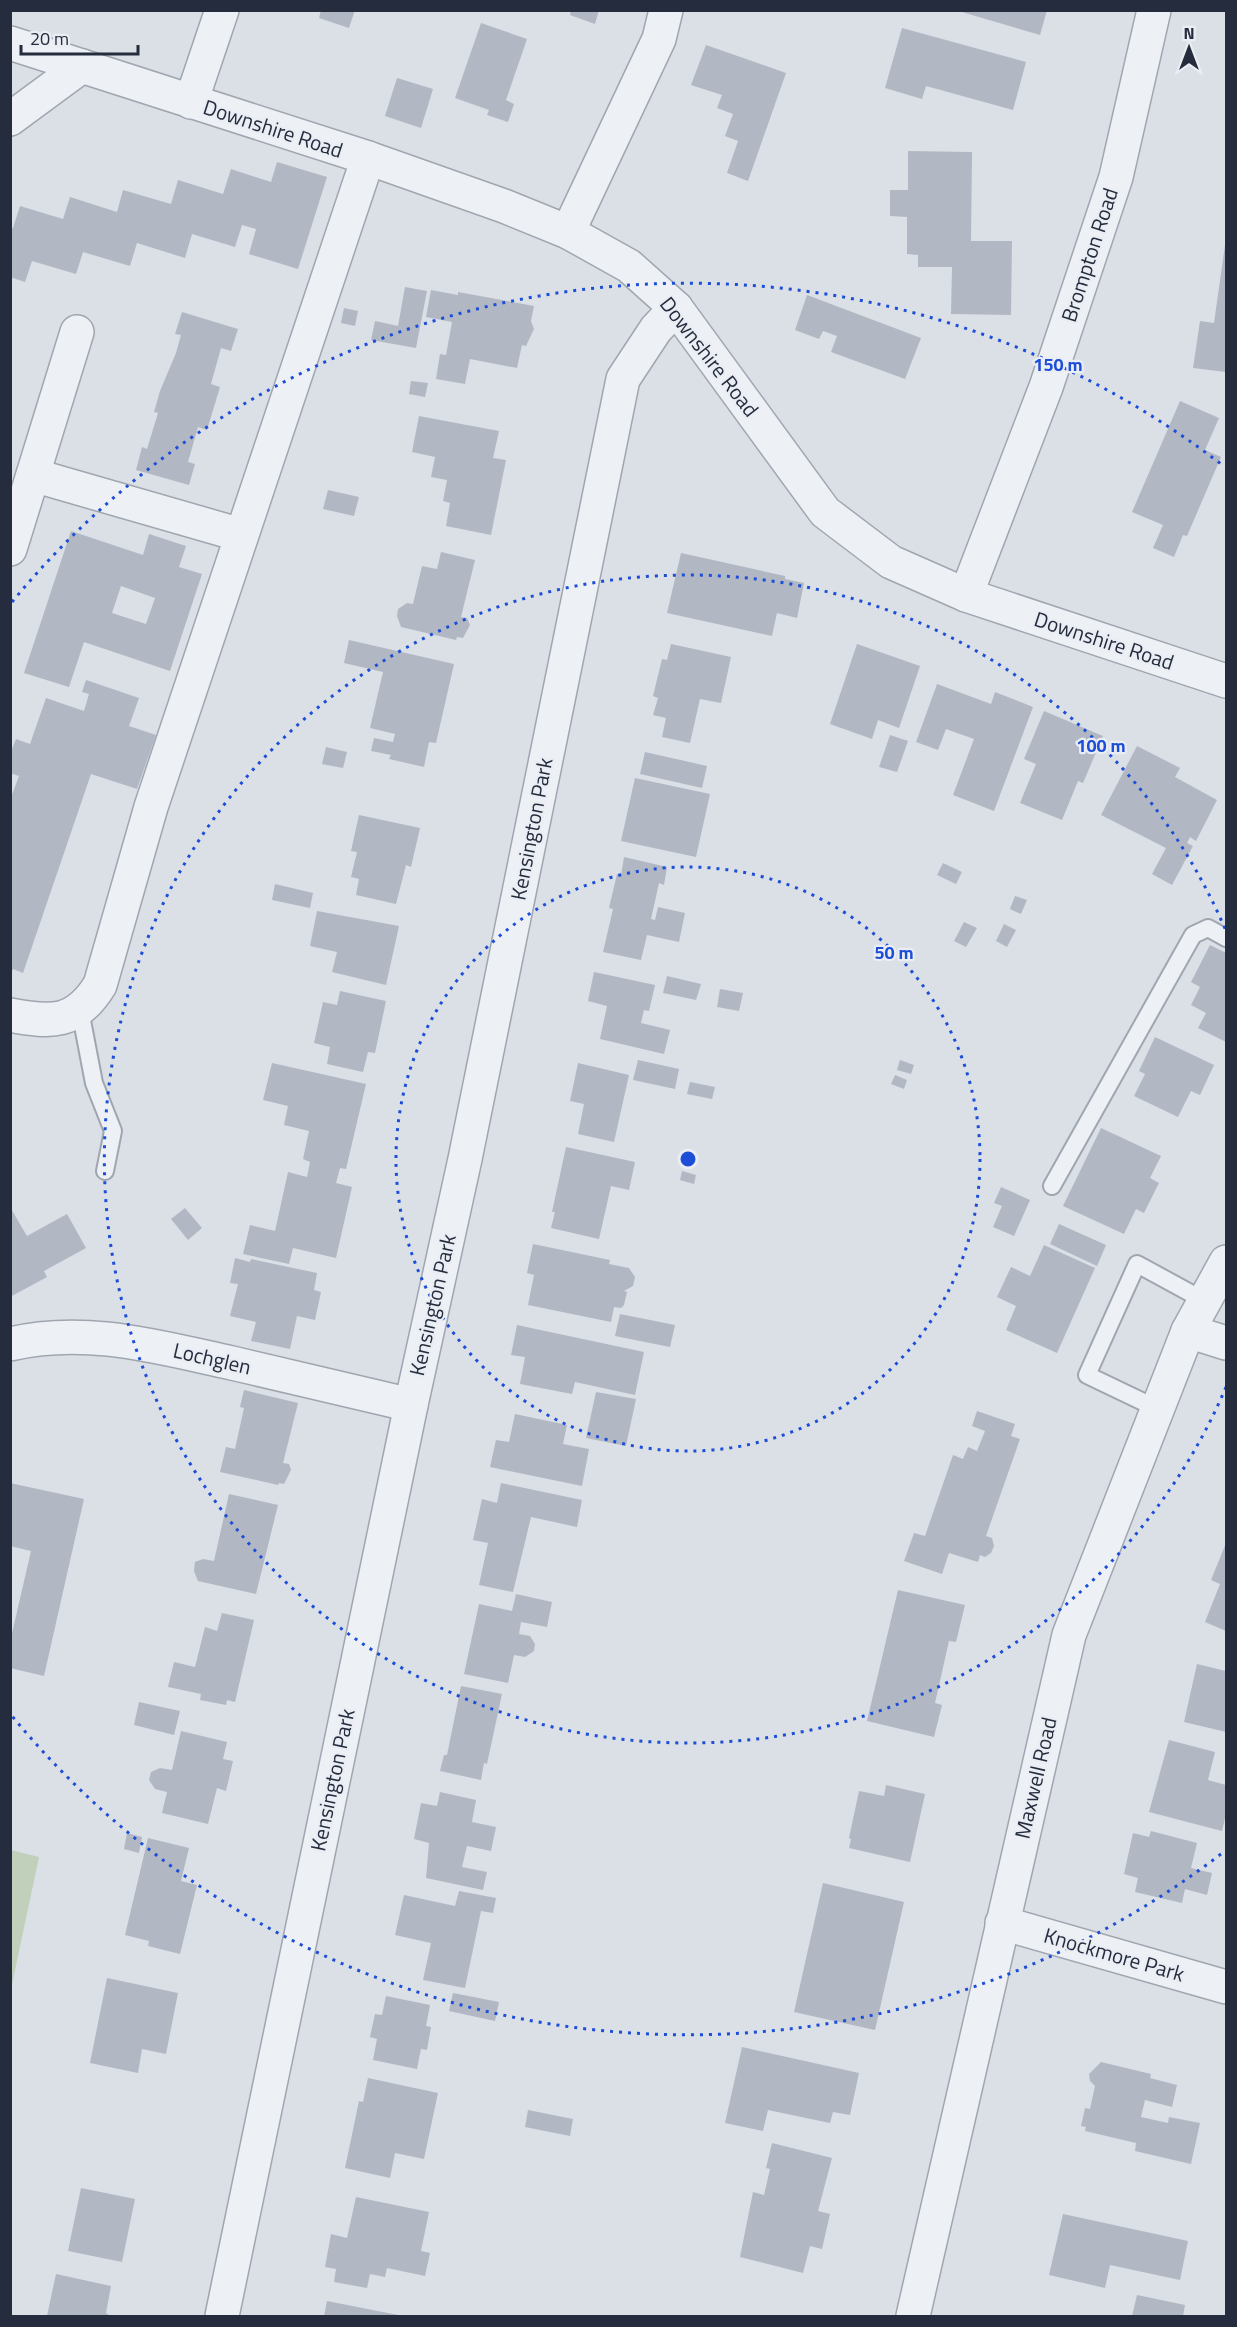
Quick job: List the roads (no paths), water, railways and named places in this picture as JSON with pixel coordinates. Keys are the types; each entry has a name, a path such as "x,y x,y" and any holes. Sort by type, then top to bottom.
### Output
{"street":[{"path":"191,102 222,10"},
{"path":"568,232 659,39 666,10"},
{"name":"Brompton Road","path":"966,595 1046,387 1116,177 1154,10"},
{"name":"Downshire Road","path":"10,43 368,158 504,206 568,232 629,266 676,308 825,512 891,562 966,595 1227,681"},
{"path":"10,119 82,66"},
{"path":"10,1016 45,1021 63,1019 80,1010 92,999 106,967 151,807 368,158"},
{"name":"Kensington Park","path":"222,2316 411,1405 468,1147 622,379 656,329 676,308"},
{"path":"10,549 77,332"},
{"path":"33,475 241,535"},
{"name":"Maxwell Road","path":"914,2316 1069,1635 1188,1331 1227,1263"},
{"path":"1188,1331 1227,1343"},
{"name":"Lochglen","path":"10,1344 43,1337 71,1336 134,1342 411,1405"},
{"name":"Knockmore Park","path":"1002,1923 1227,1987"}],"lane":[{"path":"1052,1186 1193,935 1208,928 1227,938"},
{"path":"80,1010 94,1083 113,1131 105,1171"},
{"path":"1158,1409 1087,1375 1137,1264 1205,1301"}]}
